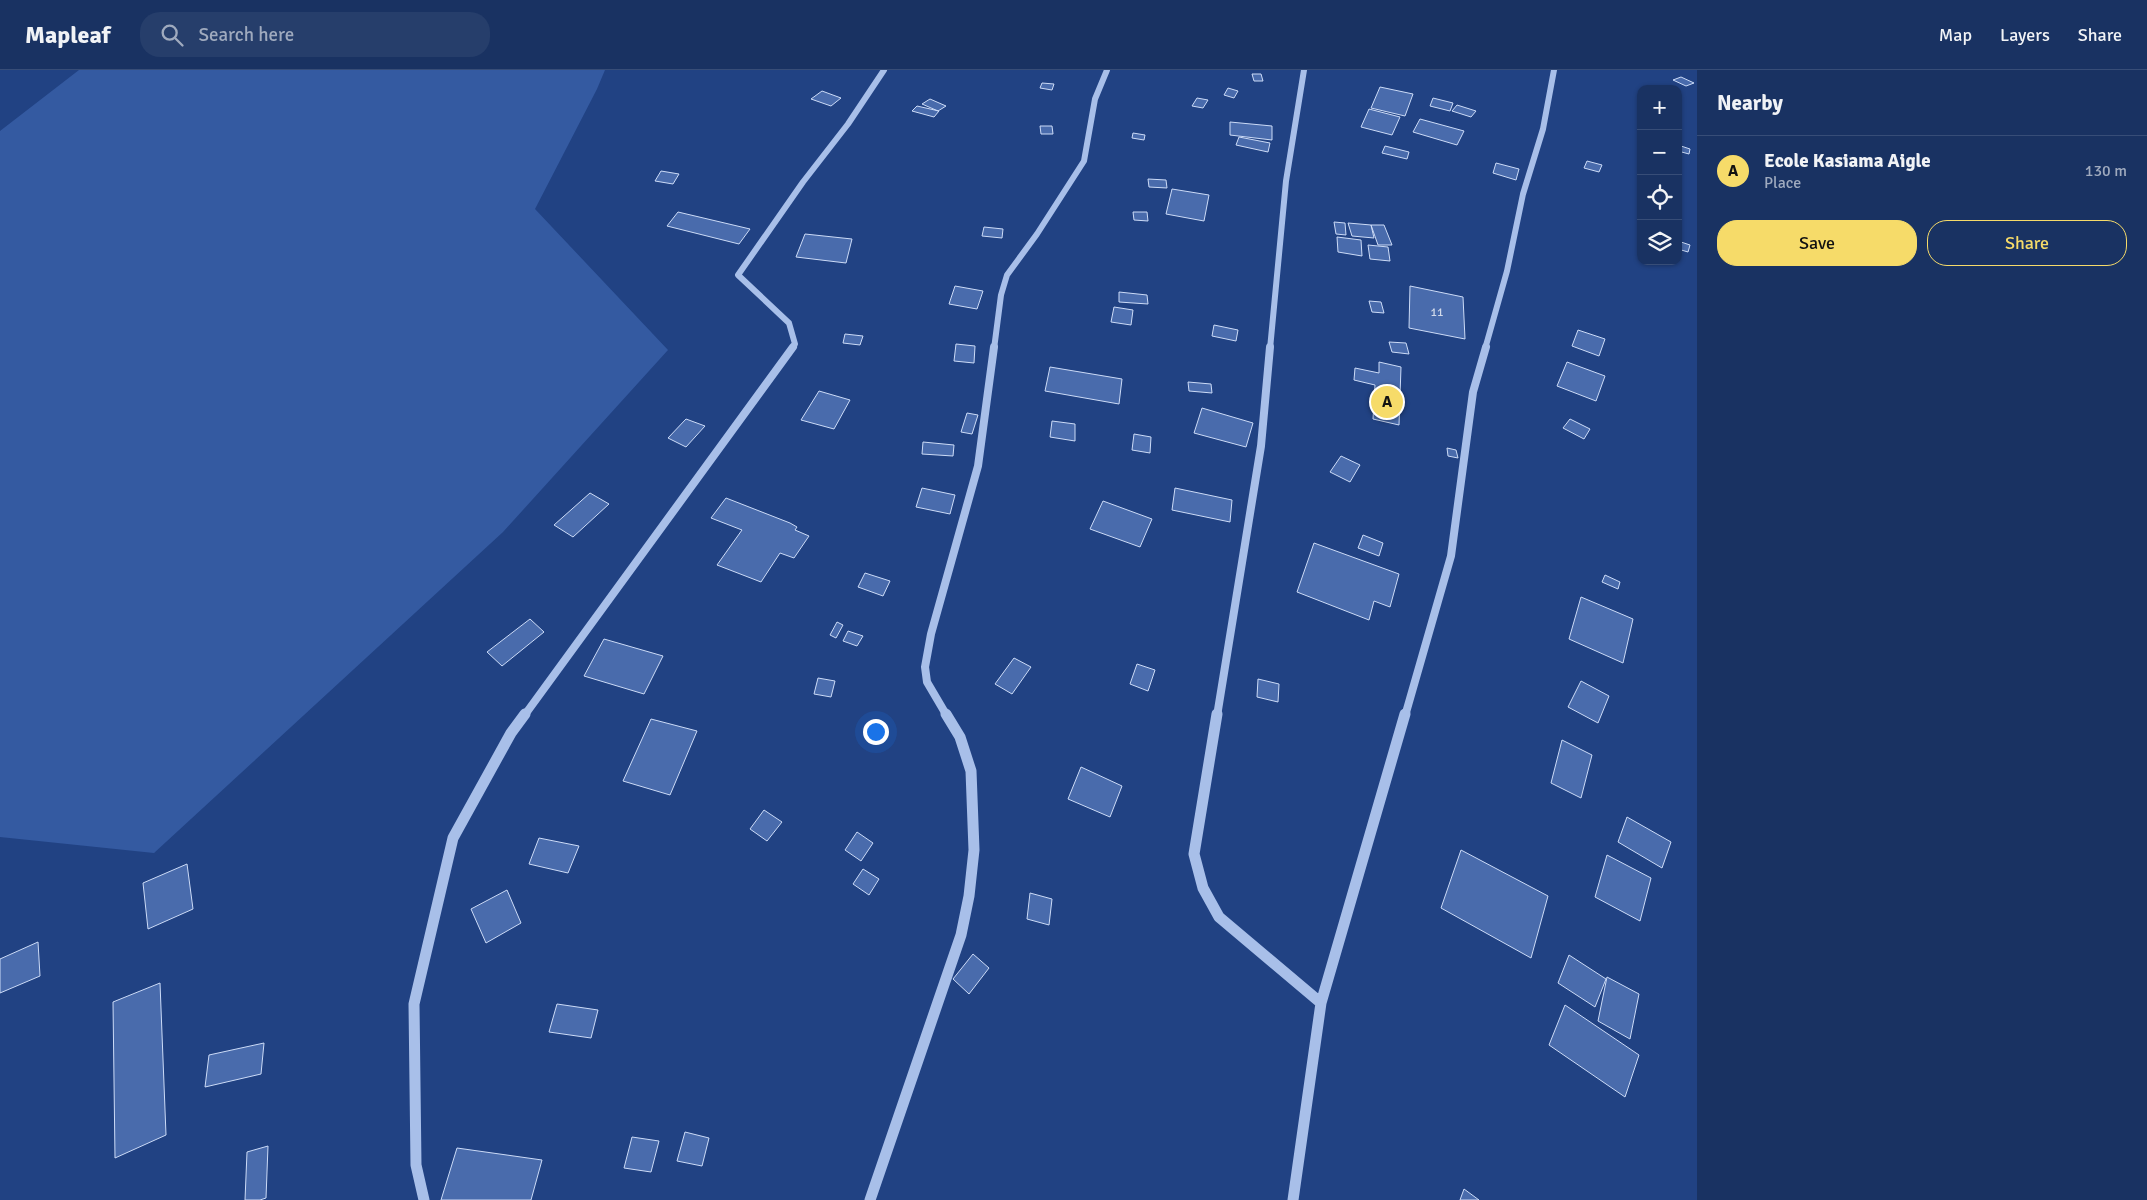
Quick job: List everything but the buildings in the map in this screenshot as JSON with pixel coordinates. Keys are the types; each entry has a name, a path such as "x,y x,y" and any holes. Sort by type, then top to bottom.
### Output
{"street":[{"path":"424,1200 416,1165 414,1004 453,838 511,734 795,344 789,323 738,276 803,182 848,124 884,70"},
{"path":"870,1200 961,935 969,896 974,850 974,806 970,771 960,738 927,682 925,666 931,634 978,466 1001,295 1007,274 1037,234 1084,161 1096,99 1106,70"},
{"path":"1304,70 1286,181 1261,446 1194,854 1203,888 1219,917 1321,1003"},
{"path":"1293,1200 1321,1003 1451,556 1472,392 1508,271 1523,194 1543,129 1554,70"}],"shaded area":[{"path":"79,70 605,70 535,209 668,350 503,532 154,853 0,837 0,131"}],"place":[{"name":"Ecole Kasiama Aigle","path":"1387,402"}]}
